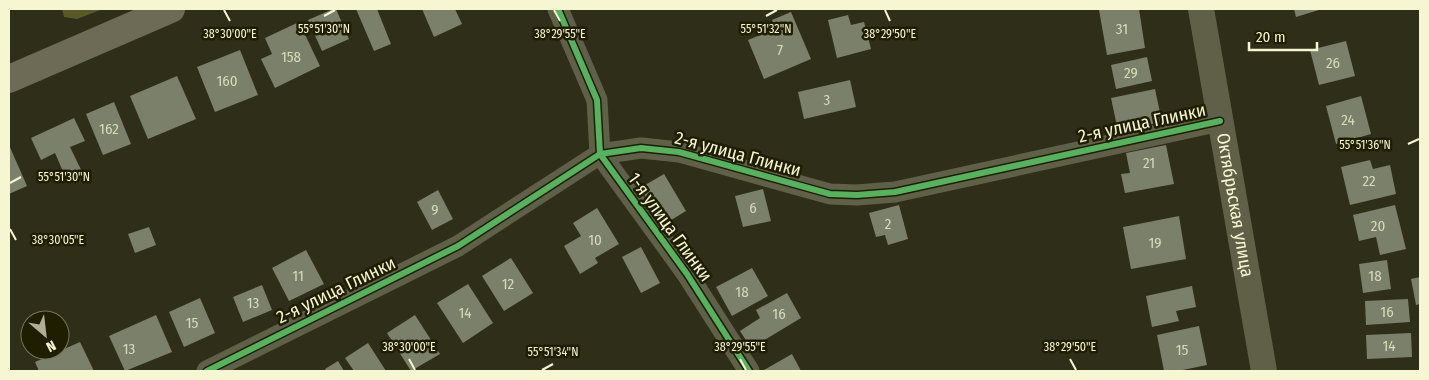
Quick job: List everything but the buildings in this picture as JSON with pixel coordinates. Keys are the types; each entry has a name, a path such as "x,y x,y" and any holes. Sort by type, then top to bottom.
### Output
{"main road":[{"path":"9,79 171,9"}],"street":[{"path":"558,9 597,100 600,154"},
{"name":"Октябрьская улица","path":"1201,9 1264,371"},
{"name":"2-я улица Глинки","path":"207,371 458,246 600,154 642,148 680,152 830,194 857,195 895,192 1220,121"},
{"name":"1-я улица Глинки","path":"600,154 687,274 750,371"}],"shaded area":[{"path":"62,9 103,9 77,19 64,17"}],"cycle path":[{"path":"558,9 597,100 600,154 687,274 749,371"},
{"path":"207,371 458,246 600,154 641,148 679,152 830,194 857,195 895,192 1220,121"}]}
